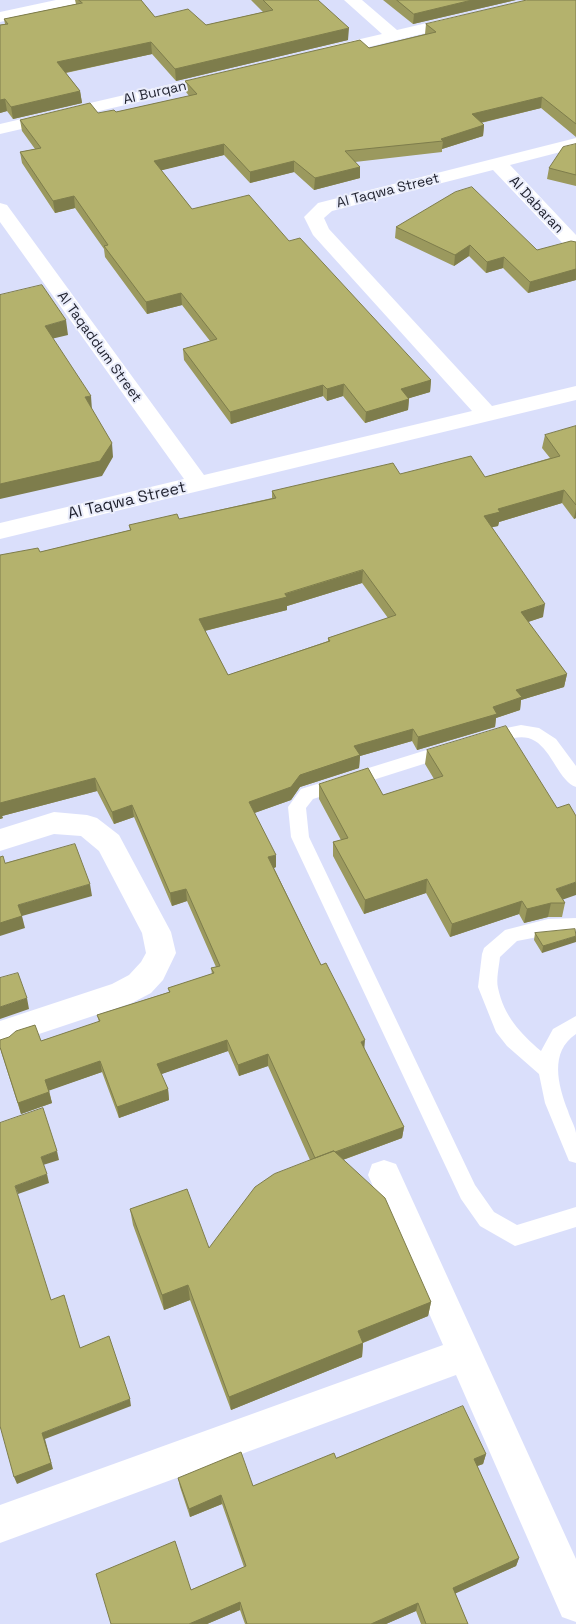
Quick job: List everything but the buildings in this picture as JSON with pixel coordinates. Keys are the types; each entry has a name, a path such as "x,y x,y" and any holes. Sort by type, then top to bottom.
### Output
{"street":[{"path":"0,17 78,0"},
{"path":"352,0 395,37"},
{"path":"308,57 479,16"},
{"name":"Al Burqan","path":"0,129 241,73"},
{"name":"Al Taqwa Street","path":"488,415 320,231 314,217 325,207 576,143"},
{"name":"Al Dabaran","path":"497,163 576,246"},
{"name":"Al Taqaddum Street","path":"0,209 199,484"},
{"name":"Al Taqwa Street","path":"0,531 576,394"},
{"path":"0,840 54,823 87,826 109,843 156,932 161,953 152,971 140,984 121,994 8,1030 0,1038"},
{"path":"384,1175 576,1603"},
{"path":"0,1524 464,1355"}],"lane":[{"path":"576,780 553,746 542,735 507,731 327,786 307,794 297,808 300,837 468,1192 486,1219 515,1236 576,1216"},
{"path":"547,1069 514,1040 503,1026 488,987 491,954 512,936 548,927 576,926"},
{"path":"576,1024 564,1029 552,1047 547,1069 554,1104 576,1154"}]}
